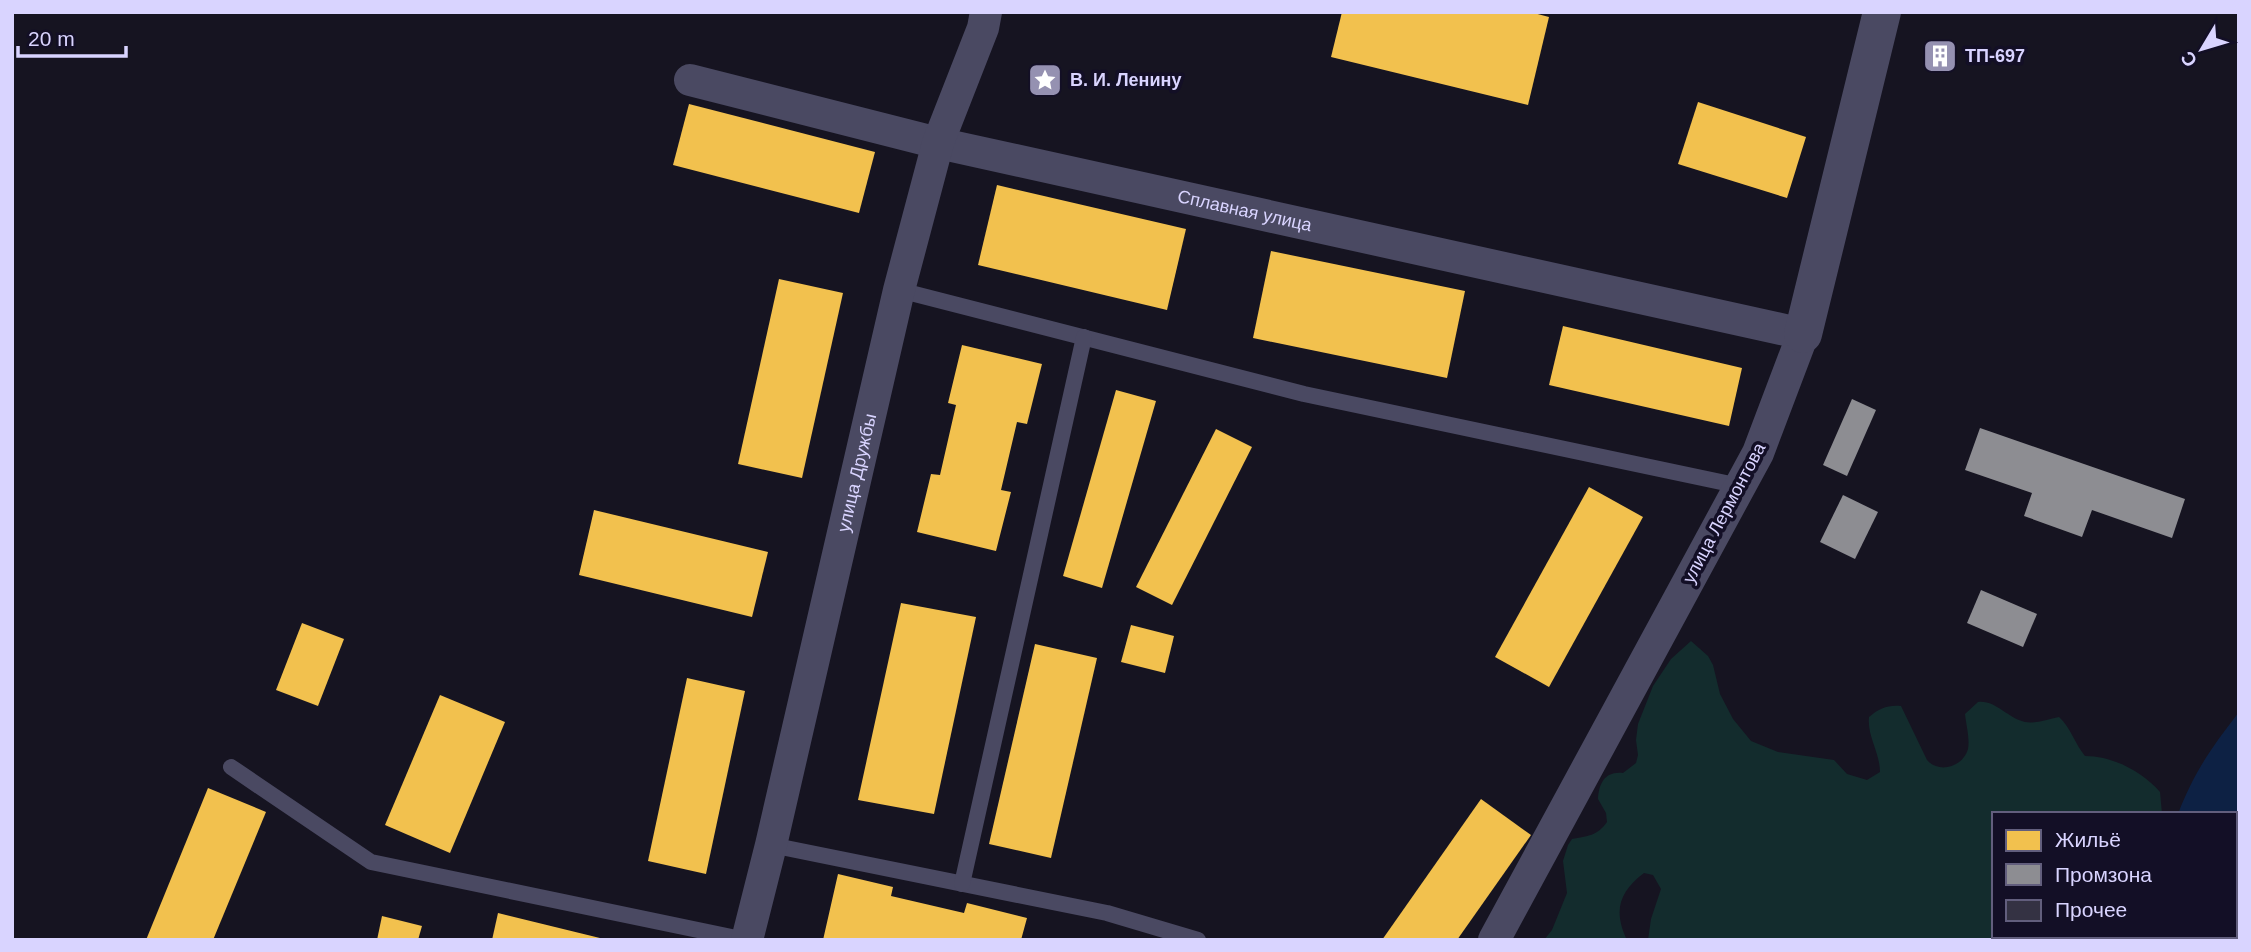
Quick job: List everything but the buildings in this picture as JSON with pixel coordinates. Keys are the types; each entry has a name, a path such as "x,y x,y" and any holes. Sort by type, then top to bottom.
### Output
{"street":[{"name":"улица Дружбы","path":"747,940 899,290 938,143 984,28 986,12"},
{"name":"улица Лермонтова","path":"1494,940 1758,453 1803,334 1882,12"},
{"name":"Сплавная улица","path":"690,80 938,143 1803,334"}],"lane":[{"path":"899,290 1304,394 1740,486"},
{"path":"962,884 1084,338"},
{"path":"231,767 371,862 747,940"},
{"path":"771,845 1107,913 1198,940"}],"green space":[{"path":"1691,641 1708,656 1720,694 1733,719 1751,741 1778,752 1834,760 1847,774 1867,780 1880,772 1869,717 1884,708 1901,706 1927,760 1938,767 1956,764 1965,755 1969,741 1965,714 1978,702 1996,706 2025,722 2059,717 2085,756 2127,766 2153,785 2160,792 2162,812 1992,812 1992,938 2119,938 2118,940 1648,940 1651,919 1661,889 1653,875 1644,873 1629,887 1621,903 1620,920 1627,940 1544,940 1552,930 1567,893 1563,861 1568,845 1572,839 1596,833 1607,822 1606,813 1598,799 1600,788 1607,776 1623,773 1636,763 1638,724 1653,686 1671,659"}],"water":[{"path":"2239,712 2239,940 2118,940 2237,938 2237,812 2179,812 2190,785"}],"place":[{"name":"ТП-697","path":"1940,56"},
{"name":"В. И. Ленину","path":"1045,80"}]}
